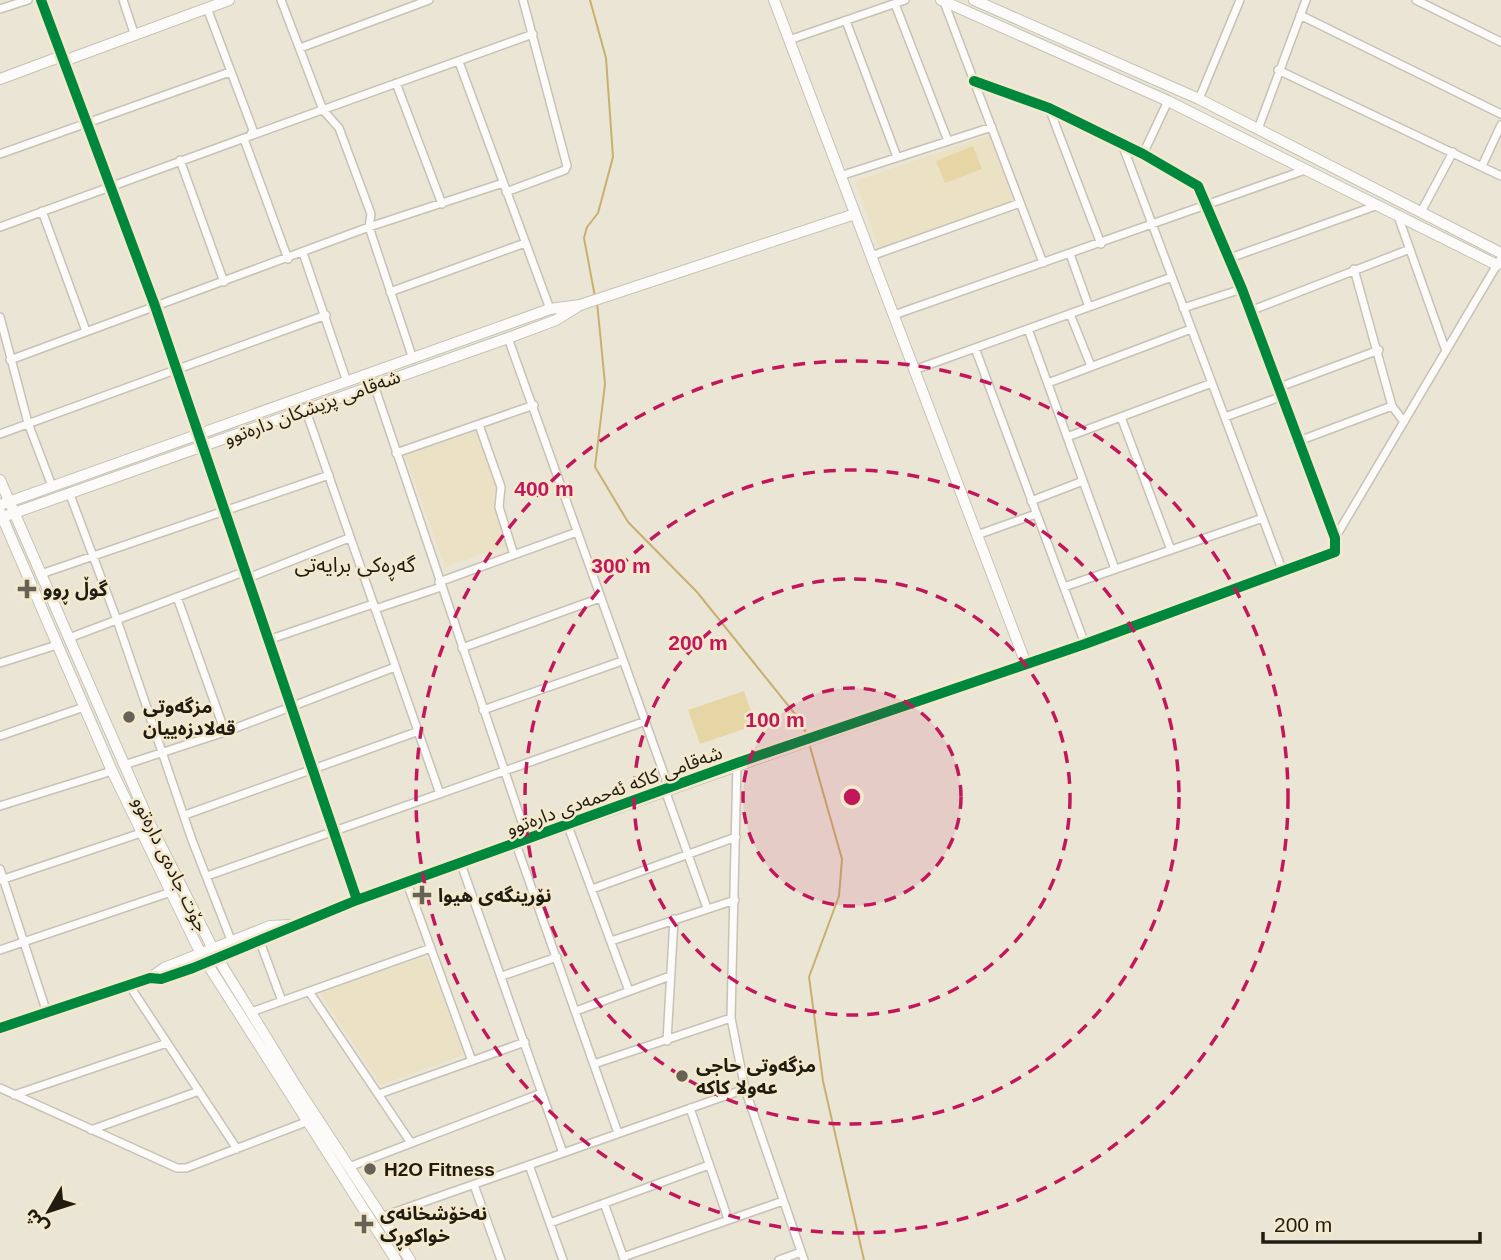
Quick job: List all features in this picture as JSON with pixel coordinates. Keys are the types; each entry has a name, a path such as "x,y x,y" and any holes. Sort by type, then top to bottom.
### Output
{"street":[{"path":"0,9 28,0"},
{"path":"41,0 155,306 357,900"},
{"path":"123,0 134,33"},
{"path":"0,79 229,0"},
{"path":"281,0 323,110 339,128 371,214 369,227 414,359"},
{"path":"300,48 429,0"},
{"path":"506,192 565,170 567,166 523,0"},
{"path":"774,0 1026,664 1331,555 1337,549 1335,538 1296,442 1230,258 1198,186 1187,177 1143,154 1048,108 974,81"},
{"path":"789,40 905,0"},
{"path":"974,0 1199,99 1421,212 1500,258"},
{"path":"1199,99 1240,0"},
{"path":"1258,129 1306,0"},
{"path":"1416,0 1501,42"},
{"path":"943,1 1043,264"},
{"path":"943,1 1168,101 1398,215 1500,258"},
{"path":"895,4 948,141"},
{"path":"207,8 253,130 247,137"},
{"path":"1300,15 1501,114"},
{"path":"846,21 897,157"},
{"path":"0,227 533,34"},
{"path":"458,62 550,309"},
{"path":"1278,70 1501,176"},
{"path":"0,155 230,72"},
{"path":"396,83 442,204"},
{"path":"1143,154 1168,101"},
{"path":"1048,108 1101,243"},
{"path":"1482,166 1501,125"},
{"path":"840,176 992,127"},
{"path":"247,137 288,259"},
{"path":"1122,144 1283,572"},
{"path":"1421,212 1453,152"},
{"path":"180,160 224,282"},
{"path":"894,315 1306,170"},
{"path":"0,358 86,331 369,227 503,183"},
{"path":"871,256 1020,203"},
{"path":"1230,258 1378,205"},
{"path":"42,211 86,331"},
{"name":"شەقامی پزیشکان دارەتوو","path":"8,506 68,491 201,447 508,338 568,309 855,214"},
{"path":"1398,215 1446,351"},
{"path":"390,292 525,243"},
{"path":"1250,311 1410,249"},
{"path":"303,253 347,382"},
{"path":"1070,254 1089,307"},
{"path":"1335,538 1500,258"},
{"path":"1354,269 1379,350 1392,406 1404,422"},
{"path":"914,370 1172,277"},
{"path":"1183,308 1242,289"},
{"name":"شەقامی پزیشکان دارەتوو","path":"1,515 8,506 52,486 550,309 568,309"},
{"path":"1070,314 1091,366"},
{"path":"0,434 326,316"},
{"path":"0,317 28,423 52,486"},
{"path":"1028,329 1115,569"},
{"path":"1048,383 1191,329"},
{"path":"508,338 534,405 707,908"},
{"path":"975,348 1085,644"},
{"path":"1277,388 1379,350"},
{"path":"370,374 527,840"},
{"path":"1067,437 1212,383"},
{"path":"1225,417 1280,397"},
{"path":"396,453 534,405"},
{"path":"1296,442 1392,406"},
{"path":"305,408 440,794"},
{"path":"1121,417 1171,550"},
{"path":"479,425 501,487 499,507 514,555"},
{"path":"41,574 329,475"},
{"name":"جۆت جادەی دارەتوو","path":"0,480 8,506 41,574 124,765 218,959 410,1260"},
{"path":"1031,501 1083,481"},
{"path":"68,491 231,940"},
{"path":"977,535 1036,514"},
{"name":"جۆت جادەی دارەتوو","path":"1,515 112,771 190,932 306,1122 396,1260"},
{"path":"1064,587 1263,518"},
{"path":"268,640 440,584 577,532"},
{"path":"69,638 177,597 349,538"},
{"path":"177,597 225,732"},
{"path":"462,648 600,598"},
{"path":"0,663 57,645"},
{"path":"483,710 622,661"},
{"name":"شەقامی کاکە ئەحمەدی دارەتوو","path":"204,958 218,959 252,941 357,900 516,845 737,763 1026,664"},
{"path":"124,765 225,732 395,667"},
{"path":"0,736 84,708"},
{"path":"207,876 643,722"},
{"path":"185,815 419,731"},
{"path":"737,763 731,1018 745,1089 803,1256 779,1260"},
{"path":"0,806 112,771"},
{"path":"568,826 629,991"},
{"path":"2,880 141,833"},
{"path":"592,889 736,837"},
{"path":"516,845 618,1133"},
{"path":"461,864 563,1153"},
{"path":"0,869 47,1013"},
{"path":"407,883 472,1061"},
{"path":"0,950 171,892"},
{"path":"611,941 735,900"},
{"path":"196,915 215,940 252,941"},
{"path":"667,1041 674,919"},
{"name":"شەقامی کاکە ئەحمەدی دارەتوو","path":"204,958 213,948 252,941 270,926 291,925"},
{"path":"186,965 196,949 190,932"},
{"path":"236,986 230,962 252,941"},
{"path":"252,941 282,1001"},
{"path":"251,1012 431,948"},
{"path":"502,976 557,957"},
{"path":"0,1028 150,978 161,979 204,958"},
{"path":"186,965 209,972 226,994"},
{"path":"576,1011 670,976"},
{"path":"129,985 237,1149"},
{"path":"310,993 411,1143"},
{"path":"594,1064 731,1018"},
{"path":"379,1094 525,1042"},
{"path":"14,1095 167,1043"},
{"path":"0,1088 177,1168 186,1168 306,1122"},
{"path":"382,1217 745,1089"},
{"path":"91,1130 199,1091"},
{"path":"349,1167 542,1093"},
{"path":"690,1108 728,1219"},
{"path":"529,1165 563,1260"},
{"path":"550,1223 709,1165"},
{"path":"474,1185 501,1260"},
{"path":"604,1203 624,1258 783,1201"}],"shaded area":[{"path":"990,135 1014,204 880,250 855,181"},
{"path":"973,146 982,169 945,183 936,161"},
{"path":"477,431 496,486 494,503 509,545 445,567 405,455"},
{"path":"744,691 756,725 700,744 688,710"},
{"path":"427,956 464,1055 381,1085 321,995 325,991"}],"waterway":[{"path":"590,0 606,58 613,157 598,213 587,227 584,238 595,297"},
{"path":"597,302 605,384 595,467 628,522 697,592 803,724 807,738"},
{"path":"809,743 842,859 839,896 809,977 823,1081 864,1260"}],"cycle path":[{"path":"41,0 155,306 357,900"},
{"path":"0,1028 150,978 161,979 193,968 357,900 737,763 1085,644 1335,552 1335,538 1242,289 1198,186 1143,154 1049,108 974,81"}],"place":[{"name":"گوڵ ڕوو","path":"27,589"},
{"name":"مزگەوتی قەلادزەییان","path":"129,717"},
{"name":"نۆرینگەی هیوا","path":"422,895"},
{"name":"مزگەوتی حاجی عەولا کاکە","path":"682,1076"},
{"name":"H2O Fitness","path":"370,1169"},
{"name":"نەخۆشخانەی خواکوڕک","path":"364,1224"}],"district":[{"name":"گەڕەکی برایەتی","path":"355,565"}]}
